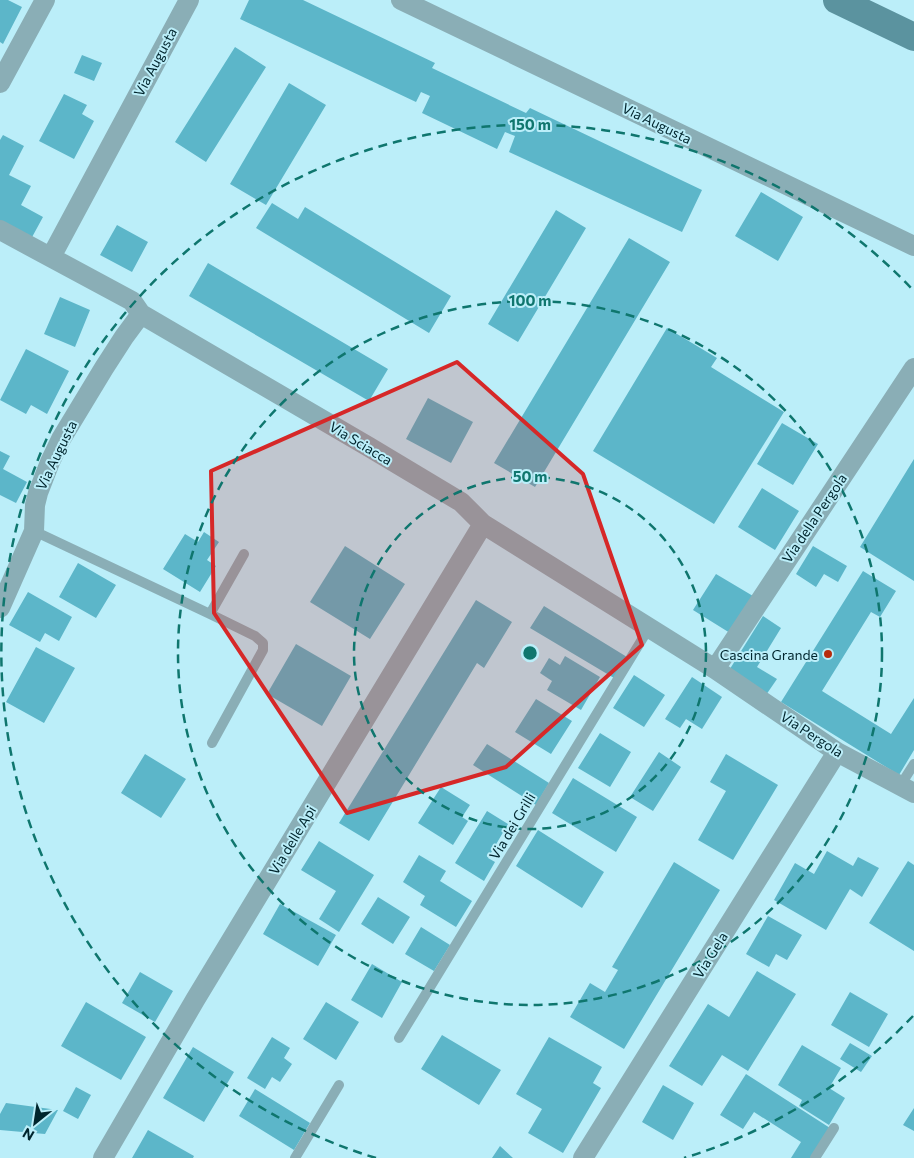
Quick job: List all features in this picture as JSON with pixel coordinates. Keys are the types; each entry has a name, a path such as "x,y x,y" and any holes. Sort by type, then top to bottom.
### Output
{"main road":[{"path":"837,0 914,37"}],"street":[{"path":"0,83 45,0"},
{"name":"Via Augusta","path":"51,257 189,0"},
{"name":"Via Augusta","path":"401,0 914,246"},
{"name":"Via Sciacca","path":"0,230 132,301 141,314 462,502 483,524 715,669"},
{"name":"Via Augusta","path":"0,608 34,531 35,505 50,462 91,389 141,314"},
{"name":"Via della Pergola","path":"715,669 914,368"},
{"name":"Via delle Api","path":"103,1158 195,1000 483,524"},
{"name":"Via Pergola","path":"715,669 837,752 907,790"},
{"name":"Via Gela","path":"583,1158 837,752"}],"lane":[{"path":"34,531 255,636 262,643 263,650 212,743"},
{"path":"210,614 244,554"},
{"name":"Via dei Grilli","path":"399,1038 650,628"},
{"path":"907,790 914,764"},
{"path":"295,1158 339,1085"},
{"path":"815,1158 834,1128"}],"highlighted area":[{"path":"457,362 583,474 642,645 506,767 347,813 214,613 211,471"}],"building":[{"path":"0,0 8,0 22,7 3,44 0,42"},
{"path":"249,0 303,0 435,63 432,68 526,113 530,108 702,190 682,232 509,152 515,136 505,132 497,149 422,113 430,96 421,92 416,102 240,19"},
{"path":"235,47 266,67 206,162 175,142"},
{"path":"82,55 102,63 94,81 74,73"},
{"path":"289,83 326,105 266,205 230,184"},
{"path":"64,94 87,105 82,114 94,121 74,159 39,141"},
{"path":"3,135 24,146 9,175 31,186 21,205 43,217 31,239 0,223 0,140"},
{"path":"761,192 803,217 778,261 735,236"},
{"path":"272,203 298,219 305,207 451,296 429,333 256,228"},
{"path":"556,210 586,228 518,342 488,324"},
{"path":"117,225 148,242 132,272 100,255"},
{"path":"629,238 670,262 535,487 494,463"},
{"path":"208,263 388,369 369,401 189,296"},
{"path":"60,297 90,310 75,347 44,334"},
{"path":"667,328 717,358 711,367 784,412 714,524 593,451"},
{"path":"26,349 69,371 47,414 31,405 26,414 0,400"},
{"path":"428,398 473,422 451,463 406,439"},
{"path":"782,423 818,444 793,485 757,464"},
{"path":"0,451 10,456 3,469 27,482 16,503 0,495"},
{"path":"914,459 914,581 860,547"},
{"path":"762,488 799,511 775,550 738,527"},
{"path":"204,532 219,542 207,560 216,566 200,592 163,569 185,534 198,542"},
{"path":"345,546 405,584 370,639 310,602"},
{"path":"813,546 847,566 838,582 824,574 816,587 796,574"},
{"path":"78,563 116,585 96,618 59,597"},
{"name":"Cascina Grande","path":"863,571 896,591 880,617 871,612 822,691 891,734 914,698 914,750 899,775 781,702"},
{"path":"716,574 753,596 730,633 693,610"},
{"path":"28,592 72,617 59,641 45,633 40,642 9,625"},
{"path":"476,600 512,622 484,668 477,663 369,841 339,823"},
{"path":"544,606 627,657 614,678 530,628"},
{"path":"763,616 781,628 757,667 777,679 766,695 728,672"},
{"path":"296,644 351,676 322,726 267,694"},
{"path":"36,647 75,668 44,723 6,702"},
{"path":"565,656 600,677 581,710 547,690 552,681 540,673 549,658 560,665"},
{"path":"634,675 665,695 644,727 613,708"},
{"path":"692,677 722,697 702,729 686,719 680,728 665,719"},
{"path":"536,699 572,721 551,754 515,732"},
{"path":"600,733 631,752 610,787 578,768"},
{"path":"487,744 549,783 536,805 473,765"},
{"path":"659,752 681,767 653,811 630,797"},
{"path":"145,754 186,779 161,818 121,793"},
{"path":"726,754 778,785 733,860 698,840 726,791 710,782"},
{"path":"573,778 637,817 616,852 552,813"},
{"path":"441,787 470,805 462,817 468,821 453,845 418,823"},
{"path":"487,811 508,824 488,858 495,862 484,881 455,863"},
{"path":"538,830 604,872 582,908 516,866"},
{"path":"319,841 374,875 339,932 319,919 336,891 301,870"},
{"path":"827,851 853,866 858,857 879,868 862,897 850,889 826,930 774,900 795,863 814,874"},
{"path":"419,855 446,871 440,881 472,901 456,927 420,905 425,896 403,882"},
{"path":"908,861 914,865 914,951 869,923"},
{"path":"674,862 720,890 624,1049 570,1017 590,983 605,992 618,970 612,967"},
{"path":"378,897 410,917 393,944 361,924"},
{"path":"280,904 336,935 318,966 263,934"},
{"path":"768,916 802,935 787,960 776,954 769,967 746,954"},
{"path":"421,927 450,945 434,971 405,954"},
{"path":"372,964 402,982 382,1018 351,1000"},
{"path":"757,971 796,994 748,1071 722,1055 702,1086 669,1066 708,1004 729,1017"},
{"path":"140,972 173,991 155,1022 122,1003"},
{"path":"850,992 888,1014 869,1047 831,1025"},
{"path":"86,1002 146,1037 121,1080 61,1046"},
{"path":"326,1002 359,1022 336,1060 303,1039"},
{"path":"442,1035 501,1070 479,1105 421,1069"},
{"path":"272,1037 290,1048 284,1058 292,1064 280,1082 272,1077 265,1089 247,1078"},
{"path":"549,1037 602,1067 593,1083 601,1088 563,1153 528,1133 542,1109 516,1094"},
{"path":"850,1043 872,1056 861,1072 840,1059"},
{"path":"802,1045 841,1068 829,1088 845,1098 829,1125 799,1106 802,1100 778,1085"},
{"path":"193,1047 234,1072 204,1122 163,1098"},
{"path":"746,1074 830,1128 811,1158 791,1158 801,1142 754,1112 743,1129 720,1115"},
{"path":"663,1085 694,1103 673,1140 642,1122"},
{"path":"76,1087 91,1095 78,1119 63,1111"},
{"path":"255,1089 310,1123 294,1150 239,1116"},
{"path":"6,1103 58,1110 45,1134 0,1130 0,1114"},
{"path":"914,1108 914,1131 903,1125"},
{"path":"148,1130 194,1156 193,1158 132,1158"},
{"path":"500,1146 513,1158 492,1158"}],"place":[{"name":"Cascina Grande","path":"828,654"}]}
